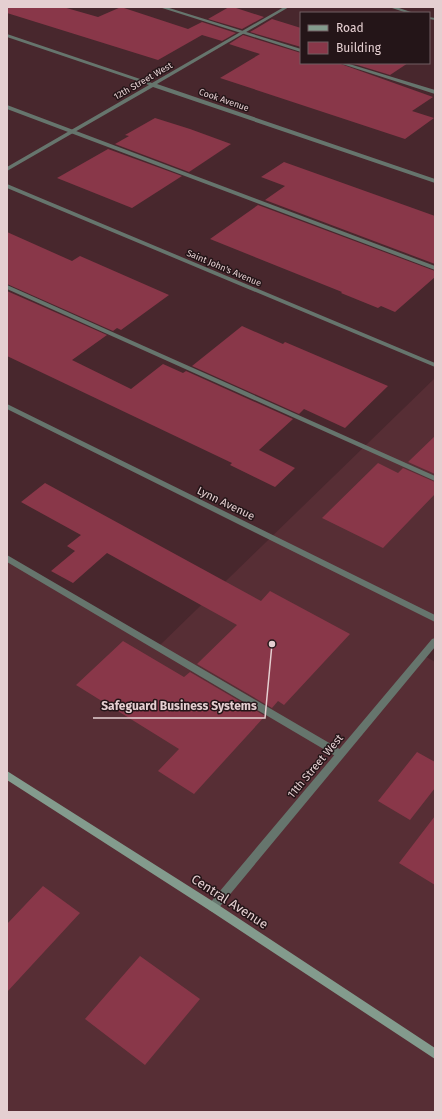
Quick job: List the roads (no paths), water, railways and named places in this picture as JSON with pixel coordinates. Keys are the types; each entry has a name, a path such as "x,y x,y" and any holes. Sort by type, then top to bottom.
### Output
{"main road":[{"name":"Central Avenue","path":"7,775 213,907 435,1054"}],"street":[{"path":"161,7 300,51"},
{"name":"12th Street West","path":"7,169 287,7"},
{"path":"391,7 408,12"},
{"name":"Cook Avenue","path":"7,35 435,181"},
{"path":"344,64 435,92"},
{"path":"7,107 435,268"},
{"name":"Saint John's Avenue","path":"7,186 435,365"},
{"path":"7,287 435,479"},
{"name":"Lynn Avenue","path":"7,406 435,619"},
{"path":"7,558 340,754"},
{"name":"11th Street West","path":"213,907 435,641"}],"place":[{"name":"Safeguard Business Systems","path":"272,644"}]}
